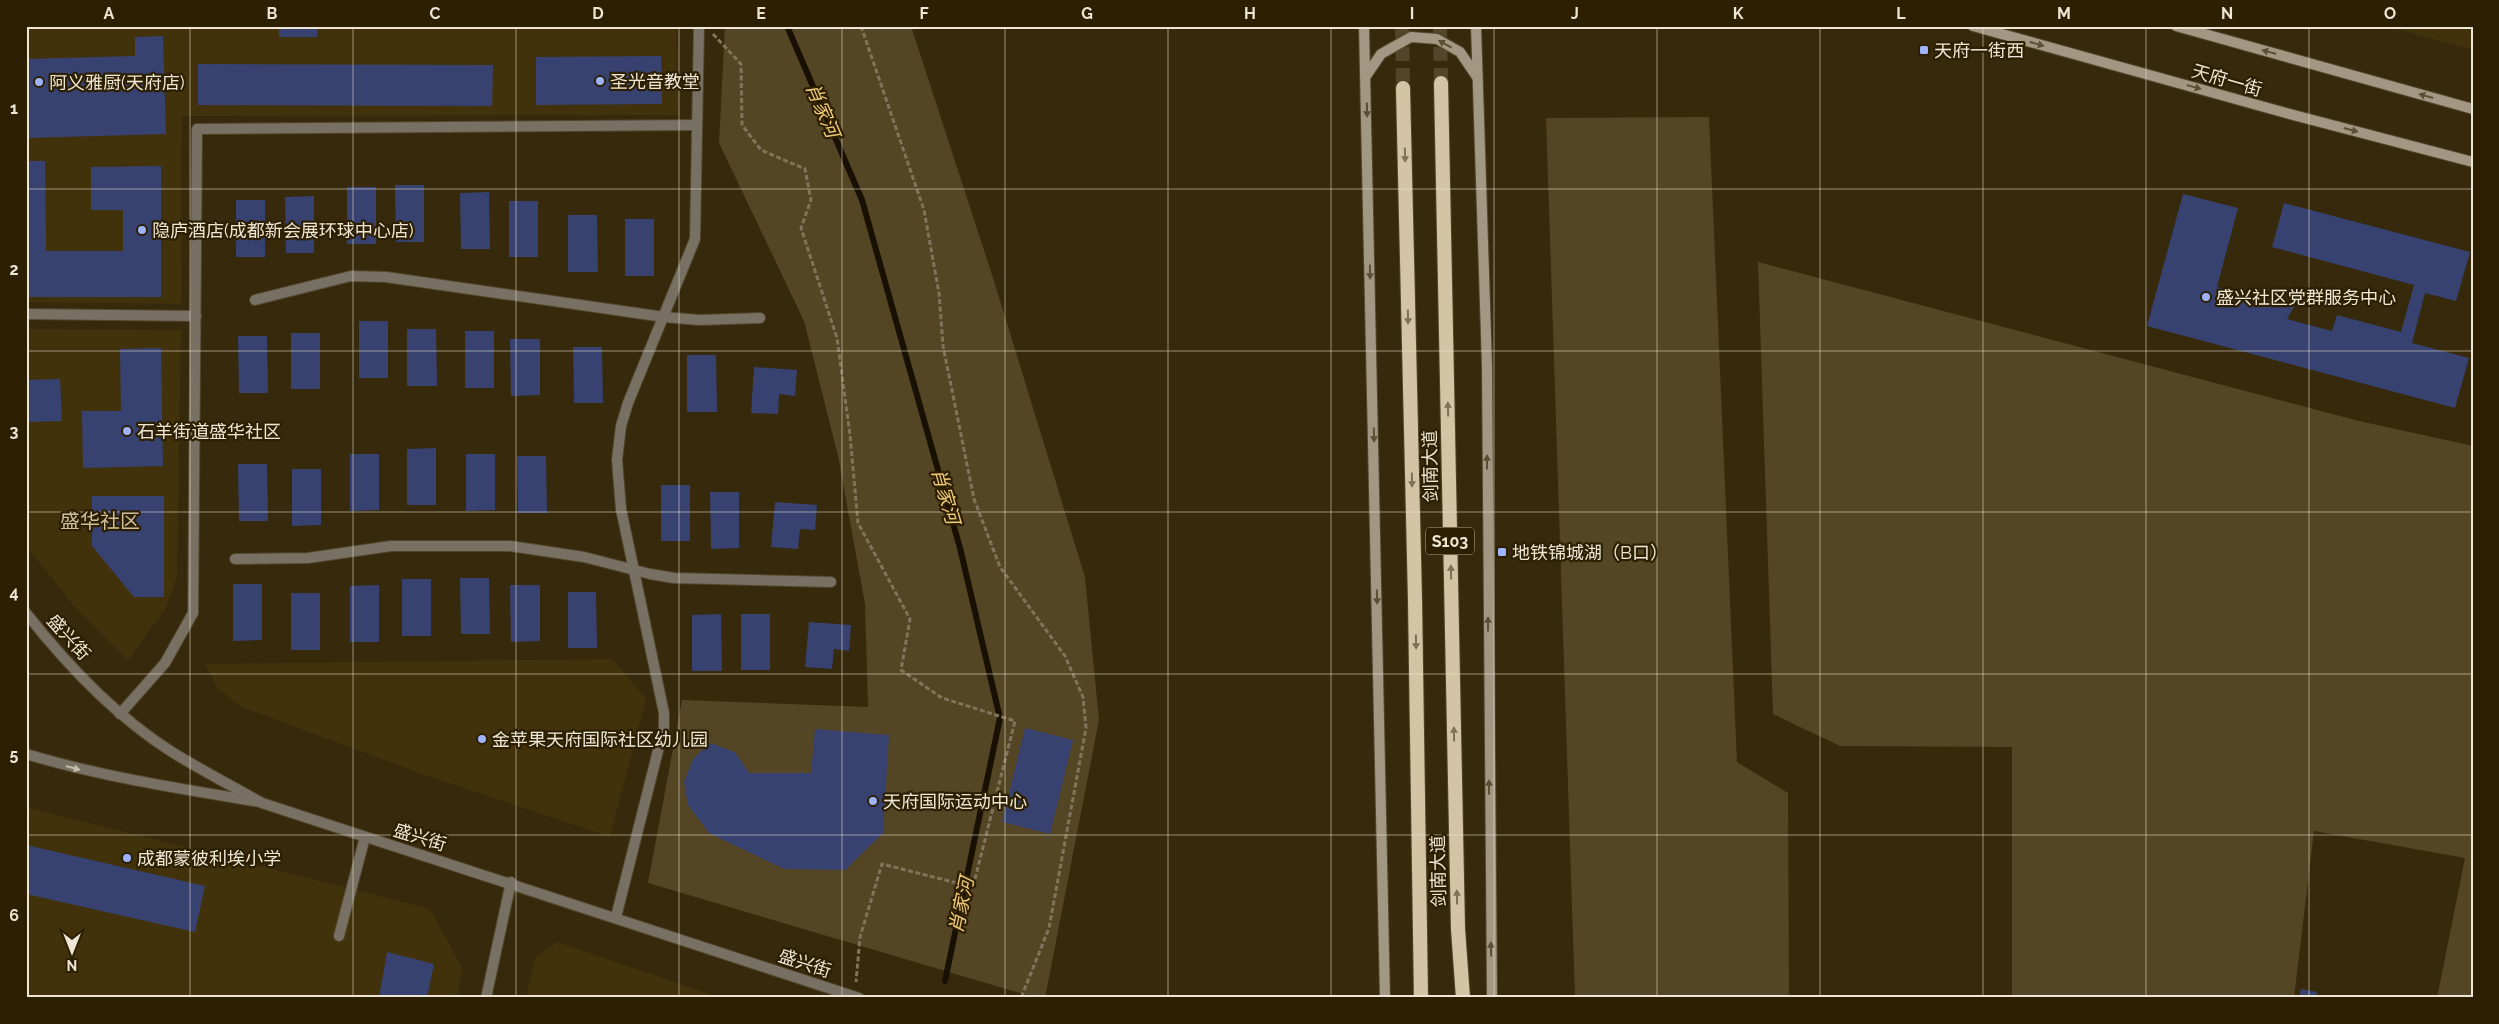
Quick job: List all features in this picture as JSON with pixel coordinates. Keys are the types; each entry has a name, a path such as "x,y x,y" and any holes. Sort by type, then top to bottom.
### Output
{"highway":[{"name":"剑南大道","path":"1440,83 1458,929 1463,998"},
{"name":"剑南大道","path":"1403,88 1415,580 1420,998"}],"main road":[{"path":"1364,26 1385,998"},
{"path":"1476,26 1487,366 1492,998"},
{"name":"天府一街","path":"1973,26 2286,113 2473,162"},
{"path":"2176,26 2473,109"},
{"path":"1366,76 1381,54 1410,37 1437,39 1460,52 1477,78"}],"street":[{"path":"616,917 664,727 661,692 621,509 617,460 621,426 695,239 699,26"},
{"path":"120,714 164,663 193,613 197,129 697,126"},
{"path":"255,300 351,276 386,277 664,317 698,320 760,318"},
{"path":"26,314 196,316"},
{"path":"235,559 308,558 391,546 510,546 584,557 674,578 831,582"},
{"name":"盛兴街","path":"26,613 53,647 120,714 172,752 262,803 511,882 857,997"},
{"path":"26,754 73,768 132,781 262,803"},
{"path":"339,936 365,837"},
{"path":"486,998 511,882"}],"path":[{"path":"861,26 924,210 939,293 943,346 974,499 1000,567 1066,656 1083,697 1086,728 1049,928 1021,998"},
{"path":"712,32 740,64 742,125 761,150 805,169 811,200 801,228 836,338 850,435 858,523 910,618 901,670 942,698 1015,721 973,886 882,864 860,937 857,997"}],"shaded area":[{"path":"26,26 676,26 679,115 182,116 181,304 26,302"},
{"path":"725,26 911,26 994,281 1085,577 1099,720 1045,998 1037,998 648,883 682,700 868,707 865,604 838,456 804,321 719,143"},
{"path":"2386,26 2473,26 2473,50"},
{"path":"1709,117 1737,762 1788,793 1789,998 1575,998 1546,118"},
{"path":"1758,262 2359,421 2473,446 2473,998 2437,998 2465,858 2314,831 2294,998 2012,998 2012,747 1840,746 1773,714"},
{"path":"26,329 181,330 177,576 166,608 128,660 79,612 26,546"},
{"name":"金苹果天府国际社区幼儿园","path":"612,659 646,699 610,837 414,771 242,707 218,689 205,664"},
{"name":"成都蒙彼利埃小学","path":"26,807 430,909 463,969 457,998 26,998"},
{"path":"557,942 721,998 526,998 535,958"}],"building":[{"path":"279,26 317,26 317,37 279,37"},
{"path":"163,36 166,134 26,138 26,59 135,56 135,37"},
{"path":"661,56 662,104 536,105 536,57"},
{"path":"198,64 493,65 492,106 198,105"},
{"name":"隐庐酒店(成都新会展环球中心店)","path":"26,161 45,161 46,251 123,251 123,210 91,210 91,167 161,166 161,297 26,297"},
{"path":"395,185 424,185 424,242 396,242"},
{"path":"347,187 376,187 376,244 347,244"},
{"path":"489,192 490,249 461,249 460,193"},
{"name":"盛兴社区党群服务中心","path":"2183,194 2238,208 2217,287 2294,307 2287,319 2332,331 2337,315 2401,332 2414,285 2272,247 2284,203 2470,252 2456,301 2425,293 2412,343 2469,358 2455,408 2147,326"},
{"path":"314,196 314,253 286,253 285,197"},
{"path":"236,200 265,200 265,257 236,257"},
{"path":"509,201 538,201 538,257 509,257"},
{"path":"568,215 597,215 598,272 568,272"},
{"path":"625,219 654,219 654,276 625,276"},
{"path":"359,321 388,321 388,378 359,378"},
{"path":"407,329 436,329 437,386 407,386"},
{"path":"465,331 494,331 494,388 465,388"},
{"path":"291,333 320,333 320,389 291,389"},
{"path":"238,336 267,336 268,393 239,393"},
{"path":"510,339 540,339 540,395 511,396"},
{"path":"573,347 602,347 603,403 574,403"},
{"path":"161,348 163,466 83,468 82,411 121,411 120,349"},
{"path":"687,355 716,355 717,412 687,412"},
{"path":"754,367 797,370 795,396 779,394 778,414 751,413"},
{"path":"60,379 62,421 26,422 26,380"},
{"path":"436,448 436,505 407,505 407,449"},
{"path":"350,454 379,454 379,510 350,511"},
{"path":"466,454 495,454 495,510 466,511"},
{"path":"517,456 546,456 547,513 518,513"},
{"path":"238,464 267,464 268,521 239,521"},
{"path":"292,469 321,469 321,525 292,526"},
{"path":"661,485 690,485 690,541 661,541"},
{"path":"710,492 739,492 739,548 711,549"},
{"path":"92,496 164,496 164,597 134,597 92,546"},
{"path":"775,502 817,505 815,530 800,529 798,549 771,547"},
{"path":"460,578 489,578 490,634 461,634"},
{"path":"402,579 431,579 431,636 402,636"},
{"path":"233,584 262,584 262,640 233,641"},
{"path":"379,585 379,642 350,642 350,586"},
{"path":"510,585 540,585 540,641 511,642"},
{"path":"568,592 596,592 597,648 568,648"},
{"path":"291,593 320,593 320,650 291,650"},
{"path":"721,614 722,671 692,671 692,615"},
{"path":"741,614 770,614 770,670 741,670"},
{"path":"809,622 851,625 849,651 834,649 832,669 805,667"},
{"path":"1025,728 1073,740 1050,834 1002,822"},
{"path":"815,729 889,735 883,833 845,870 784,869 709,833 688,805 684,782 693,759 710,743 735,752 749,773 811,773"},
{"path":"26,845 205,886 195,932 26,894"},
{"path":"387,952 434,964 427,998 379,998"},
{"path":"2301,989 2317,992 2316,998 2299,998"}],"waterway":[{"name":"肖家河","path":"787,26 862,200 960,548 1000,718 945,981"}],"tunnel":[{"path":"1402,26 1403,88"},
{"path":"1440,26 1441,83"}],"place":[{"name":"天府一街西","path":"1924,50"},
{"name":"圣光音教堂","path":"600,81"},
{"name":"阿义雅厨(天府店)","path":"39,82"},
{"name":"隐庐酒店(成都新会展环球中心店)","path":"142,230"},
{"name":"盛兴社区党群服务中心","path":"2206,297"},
{"name":"石羊街道盛华社区","path":"127,431"},
{"name":"地铁锦城湖（B口）","path":"1502,552"},
{"name":"金苹果天府国际社区幼儿园","path":"482,739"},
{"name":"天府国际运动中心","path":"873,801"},
{"name":"成都蒙彼利埃小学","path":"127,858"}],"district":[{"name":"盛华社区","path":"100,521"}]}
